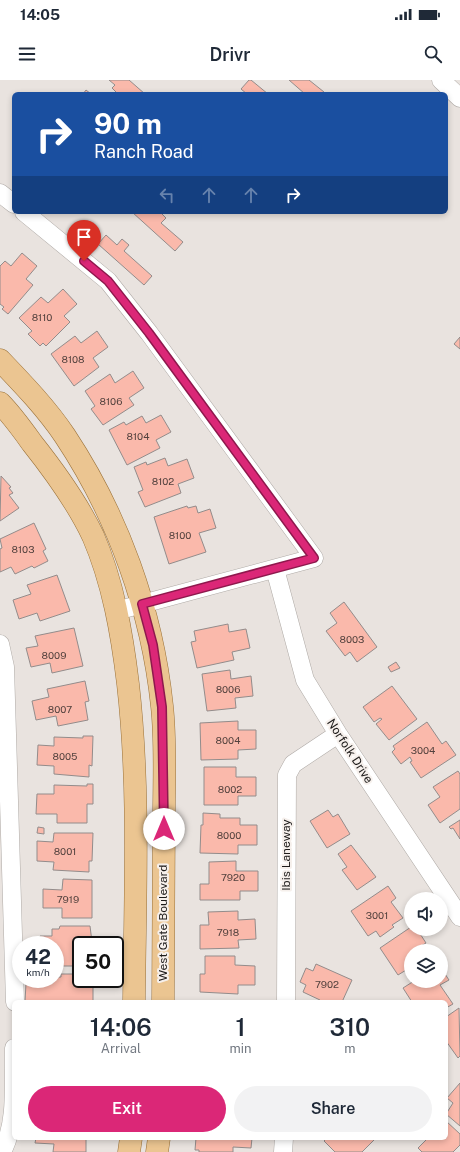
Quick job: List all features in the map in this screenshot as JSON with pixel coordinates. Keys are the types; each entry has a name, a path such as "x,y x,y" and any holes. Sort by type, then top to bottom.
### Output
{"main road":[{"name":"West Gate Boulevard","path":"0,360 41,405 64,435 84,467 113,521 142,604 153,645 162,707 163,1000"},
{"path":"0,403 56,473 77,505 93,537 105,569 116,611 124,651 132,720 136,773 134,1000"},
{"path":"129,1152 131,1140"},
{"path":"157,1152 158,1140"}],"street":[{"path":"441,80 460,98"},
{"path":"0,193 12,202"},
{"path":"26,214 108,281 154,340 314,558 116,611"},
{"name":"Norfolk Drive","path":"275,569 305,680 338,734 460,917"},
{"path":"0,644 5,667 15,1000"},
{"name":"Ibis Laneway","path":"286,1000 287,775 293,764 338,734"},
{"path":"2,1152 10,1130 12,1116"},
{"path":"283,1152 284,1140"}],"building":[{"path":"109,80 129,80 143,92 116,92 112,88 115,85"},
{"path":"249,80 251,80 266,92 245,92 241,89"},
{"path":"289,80 309,80 324,92 303,92"},
{"path":"134,214 162,214 166,218 161,223 183,242 175,251"},
{"path":"106,235 117,245 122,239 129,245 124,251 152,276 144,285 98,244"},
{"path":"22,253 37,266 26,279 33,285 8,314 2,309 4,307 0,304 0,266 5,261 11,266"},
{"path":"63,289 77,304 64,316 70,322 46,346 43,343 40,346 28,334 32,331 19,318 41,297 48,303"},
{"path":"97,331 108,347 93,358 99,367 74,386 51,354 75,336 81,343"},
{"path":"460,337 460,349 454,344"},
{"path":"133,371 144,388 129,398 134,405 103,425 91,409 95,406 85,391 110,374 115,383"},
{"path":"161,415 171,432 156,440 160,448 127,465 109,430 124,422 126,425 142,416 146,423"},
{"path":"165,458 168,466 187,459 194,478 178,484 181,493 145,507 138,492 143,490 134,467 146,462 147,465"},
{"path":"1,476 11,487 9,488 13,493 9,495 19,508 0,521"},
{"path":"187,506 188,508 196,506 198,513 210,509 216,528 199,533 206,552 169,564 154,517"},
{"path":"34,523 46,549 43,551 48,561 34,568 32,566 15,574 11,567 0,572 0,549 2,548 0,539"},
{"path":"57,575 70,611 40,621 37,613 19,619 13,600 31,594 27,585"},
{"path":"344,602 377,647 357,662 350,652 345,656 326,631 337,623 330,613"},
{"path":"228,624 229,632 246,629 250,648 232,652 234,660 197,668 191,642 196,641 194,631"},
{"path":"74,628 83,666 52,673 50,663 31,667 26,648 38,646 35,636"},
{"path":"396,662 400,668 391,672 388,667"},
{"path":"230,670 231,679 251,676 253,696 235,698 236,708 207,711 202,674"},
{"path":"85,681 89,701 85,702 88,720 58,726 56,716 36,720 32,701 49,697 47,689"},
{"path":"392,686 417,719 389,740 376,724 382,719 380,718 374,722 363,707"},
{"path":"238,721 238,730 256,730 256,749 238,750 238,759 201,760 200,723"},
{"path":"427,722 442,744 446,741 456,755 421,778 410,762 412,761 410,757 401,764 392,752 395,749 393,746"},
{"path":"83,736 93,736 92,766 89,765 89,777 54,774 54,766 37,765 38,745 54,746 54,737 83,738"},
{"path":"204,767 236,767 236,777 256,777 256,796 238,796 238,805 204,805"},
{"path":"458,771 460,774 460,809 440,823 428,805 440,797 433,787"},
{"path":"87,784 93,784 93,804 87,804 87,823 57,823 57,814 36,814 37,794 54,794 54,785 87,786"},
{"path":"328,810 333,817 338,814 350,834 327,848 310,821"},
{"path":"203,813 220,814 220,818 240,818 240,825 257,825 257,845 238,845 238,854 200,853"},
{"path":"460,820 460,839 453,828 451,829 449,827"},
{"path":"38,827 44,828 44,834 37,833"},
{"path":"54,833 93,833 92,861 89,861 89,872 53,870 54,862 37,861 37,841 53,842"},
{"path":"351,845 376,877 357,890 342,870 347,867 338,854"},
{"path":"236,861 236,871 258,871 258,891 240,891 240,900 200,900 200,884 209,884 209,862"},
{"path":"63,879 92,880 92,918 62,918 62,908 43,908 43,889 62,890"},
{"path":"388,886 396,898 391,902 403,918 392,925 394,927 380,937 376,931 368,936 351,911"},
{"path":"238,911 238,920 255,919 256,939 238,940 239,948 200,949 200,925 209,925 208,912"},
{"path":"60,926 90,926 91,936 72,936 72,966 64,966 64,936 52,936 52,929 59,929"},
{"path":"404,932 404,936 422,936 426,943 404,944 404,971 398,975 380,948"},
{"path":"205,956 235,956 235,965 255,966 255,985 238,985 238,994 200,992 200,974 205,974"},
{"path":"316,964 352,980 343,1000 320,1000 303,992 306,985 300,982 306,968 313,971"},
{"path":"64,974 72,974 72,988 93,988 93,1000 25,1000 26,988 64,988"},
{"path":"403,988 442,988 453,1004 448,1007 448,1000 411,1000"},
{"path":"459,1008 460,1056 458,1058 448,1044 448,1016"},
{"path":"460,1083 460,1126 448,1116 448,1111 453,1103 448,1099 448,1097"},
{"path":"448,1123 460,1134 460,1145 453,1152 422,1152 418,1148 426,1140 448,1140"},
{"path":"36,1140 86,1140 86,1152 53,1152 54,1144 35,1143"},
{"path":"196,1140 252,1140 251,1148 233,1147 233,1152 199,1152 199,1150 195,1150"},
{"path":"374,1140 362,1152 335,1152 324,1141"}],"route":[{"path":"84,261 108,281 149,333 314,558 142,604 153,645 162,707 164,829"}]}
